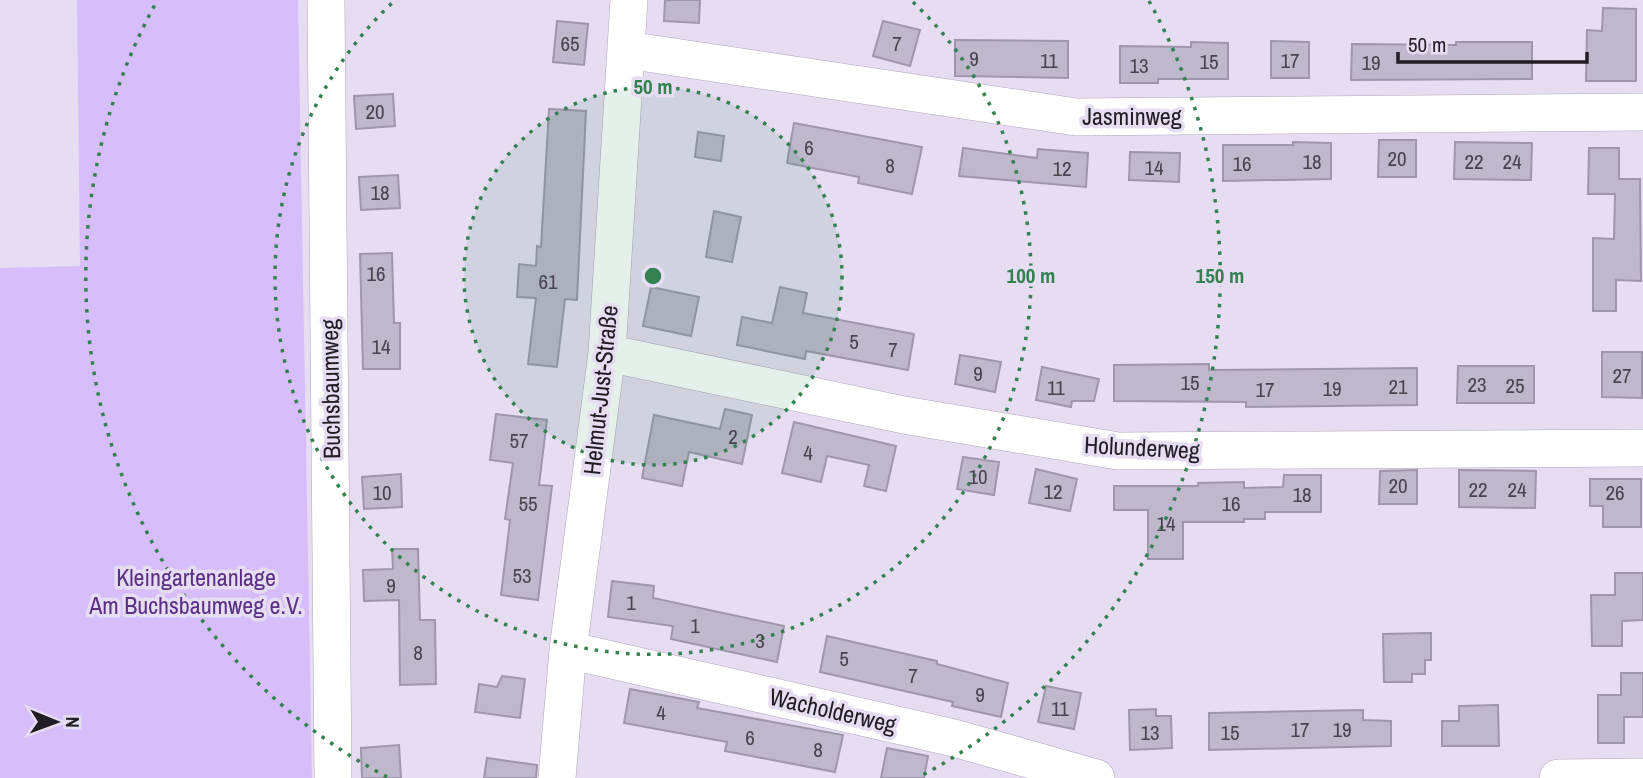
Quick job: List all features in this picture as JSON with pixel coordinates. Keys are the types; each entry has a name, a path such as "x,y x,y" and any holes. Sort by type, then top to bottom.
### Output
{"street":[{"name":"Buchsbaumweg","path":"326,0 333,778"},
{"name":"Helmut-Just-Straße","path":"557,778 568,650 607,353 629,0"},
{"name":"Jasminweg","path":"627,50 1076,117 1643,112"},
{"name":"Holunderweg","path":"607,353 904,415 1118,451 1643,448"},
{"name":"Wacholderweg","path":"568,650 954,738 1096,778"},
{"path":"1561,778 1643,777"}],"green space":[{"name":"Kleingartenanlage Am Buchsbaumweg e.V.","path":"77,0 298,0 312,778 0,778 0,268 80,266"}],"building":[{"path":"665,0 700,0 699,23 664,21"},
{"path":"1603,8 1636,9 1636,81 1586,81 1587,30 1602,31"},
{"path":"557,21 588,24 584,65 553,62"},
{"path":"883,21 920,30 910,66 873,56"},
{"path":"955,40 1068,41 1068,78 955,76"},
{"path":"1271,41 1309,42 1309,78 1271,78"},
{"path":"1191,42 1228,43 1228,79 1158,79 1158,83 1120,83 1120,46 1191,47"},
{"path":"1456,42 1532,42 1532,79 1351,80 1352,44 1456,45"},
{"path":"393,94 395,126 356,129 354,96"},
{"path":"549,109 586,111 577,300 565,299 557,367 528,364 536,298 517,297 519,264 536,266 537,246 541,247"},
{"path":"794,123 922,147 912,194 858,183 859,177 787,163"},
{"path":"698,132 724,136 721,161 695,157"},
{"path":"1379,140 1416,140 1416,177 1378,177"},
{"path":"1293,142 1331,143 1331,179 1223,181 1223,145 1293,145"},
{"path":"1455,142 1532,143 1531,180 1454,179"},
{"path":"963,148 1037,158 1038,149 1088,153 1086,187 959,176"},
{"path":"1589,148 1619,148 1619,179 1640,179 1641,281 1616,280 1616,311 1593,311 1593,238 1614,239 1615,194 1588,194"},
{"path":"1130,152 1180,153 1179,182 1129,180"},
{"path":"398,175 400,208 361,210 359,177"},
{"path":"714,211 741,217 732,262 706,257"},
{"path":"392,253 394,323 400,323 400,369 363,369 360,254"},
{"path":"651,287 699,297 691,336 643,326"},
{"path":"780,287 807,293 803,313 914,334 908,370 806,351 805,359 737,345 742,317 772,323"},
{"path":"1602,352 1642,352 1642,398 1602,397"},
{"path":"960,355 1001,362 995,392 955,384"},
{"path":"1209,364 1209,370 1417,368 1417,405 1246,407 1246,402 1114,401 1114,365"},
{"path":"1458,366 1534,366 1534,403 1457,403"},
{"path":"1042,367 1099,379 1094,401 1072,401 1071,407 1036,400"},
{"path":"725,409 752,415 742,464 689,452 682,486 642,478 654,415 720,429"},
{"path":"496,414 547,420 539,485 552,486 538,600 501,595 510,520 505,519 513,463 490,460"},
{"path":"794,422 896,446 886,491 864,486 869,465 827,456 821,482 782,473"},
{"path":"963,457 999,462 994,495 957,489"},
{"path":"1036,469 1077,479 1070,511 1029,503"},
{"path":"1417,470 1417,504 1379,504 1380,471"},
{"path":"1459,470 1536,471 1535,508 1459,507"},
{"path":"401,474 402,507 364,509 362,477"},
{"path":"1284,475 1321,475 1321,512 1265,512 1265,519 1244,519 1244,522 1183,522 1183,559 1148,559 1148,510 1114,510 1114,486 1198,486 1198,483 1244,482 1244,488 1283,487"},
{"path":"1590,479 1641,479 1641,527 1603,527 1603,506 1590,506"},
{"path":"392,549 418,549 420,620 435,620 436,684 400,685 399,600 364,601 363,570 393,569"},
{"path":"1615,573 1643,573 1643,620 1622,621 1622,646 1592,646 1591,595 1615,595"},
{"path":"612,581 654,586 653,598 784,626 777,662 671,639 673,626 608,617"},
{"path":"1431,633 1431,660 1425,660 1425,674 1412,674 1412,682 1384,682 1383,634"},
{"path":"827,636 937,661 937,664 1008,683 1001,717 952,706 953,702 820,672"},
{"path":"1621,673 1643,673 1643,717 1624,717 1624,743 1598,743 1598,695 1621,695"},
{"path":"502,676 525,679 520,718 475,712 479,684 497,687"},
{"path":"1046,686 1081,693 1074,729 1038,722"},
{"path":"630,689 699,702 697,708 843,735 835,772 725,751 727,742 624,723"},
{"path":"1498,705 1499,746 1442,746 1442,721 1459,721 1459,706"},
{"path":"1156,709 1156,716 1171,716 1172,748 1130,750 1129,710"},
{"path":"1363,710 1363,720 1391,721 1391,746 1209,750 1209,713"},
{"path":"399,745 401,778 362,778 361,748"},
{"path":"887,748 928,756 924,778 881,778"},
{"path":"487,758 537,765 536,778 484,778"}]}
